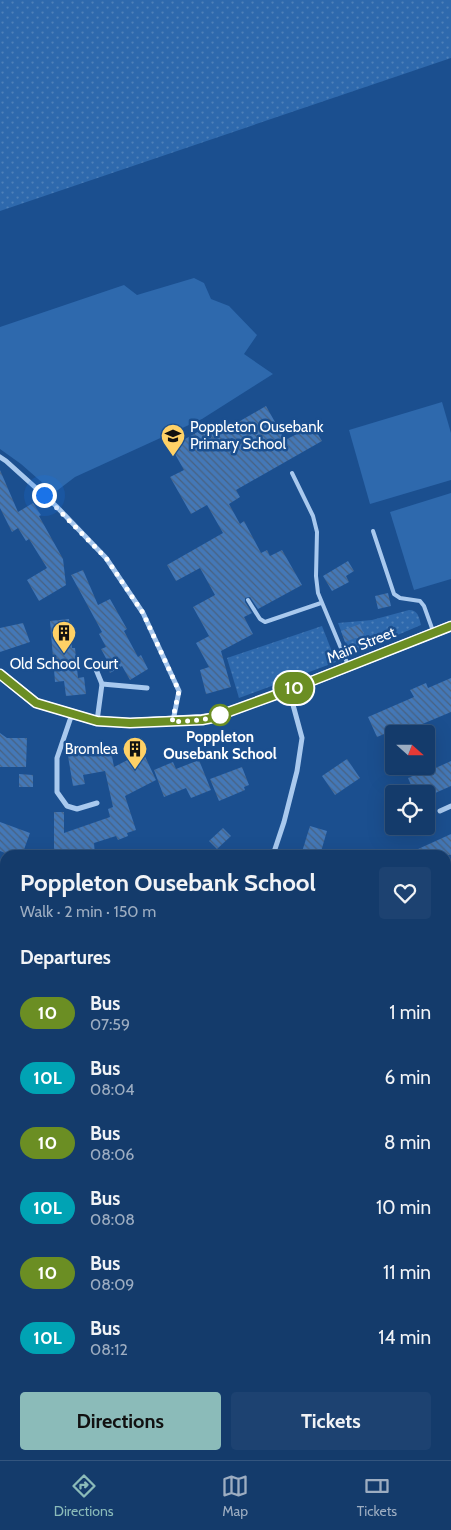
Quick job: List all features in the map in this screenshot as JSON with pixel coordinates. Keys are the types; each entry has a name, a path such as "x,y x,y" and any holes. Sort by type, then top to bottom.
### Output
{"street":[{"path":"0,457 56,506 106,558 143,613 179,691 172,722"},
{"name":"Main Street","path":"0,674 36,703 97,721 130,723 172,722 212,718 289,690 451,626"},
{"path":"95,666 102,684 97,721"},
{"path":"102,684 147,688"},
{"path":"275,850 284,822 302,738 289,690"},
{"path":"72,714 57,758 57,792 67,806 77,809 97,803"},
{"path":"440,811 451,806"}],"lane":[{"path":"292,473 313,516 317,532 316,576 321,604 348,667"},
{"path":"374,531 394,594 400,598 420,601 424,606 434,633"},
{"path":"248,600 260,619 265,622 321,604"}],"shaded area":[{"path":"0,0 451,0 451,58 0,211"},
{"path":"194,278 204,283 211,299 229,306 257,335 244,354 273,374 202,419 75,477 54,493 21,464 0,449 0,327 124,285 137,295"},
{"path":"442,402 451,433 451,480 370,504 349,430"},
{"path":"451,493 451,579 414,590 390,512"},
{"path":"409,610 416,613 421,625 353,654 349,652 338,623 372,620"},
{"path":"322,626 336,662 239,698 227,658"}],"building":[{"path":"266,406 285,440 313,426 322,441 236,490 240,497 229,504 240,524 244,521 261,553 267,550 270,556 282,550 302,585 258,609 250,597 245,598 245,602 252,613 244,617 253,634 221,651 231,687 206,694 200,670 209,667 196,643 209,636 193,607 215,595 200,568 176,581 167,565 223,533 207,505 191,514 170,477 184,470 171,447 208,426 214,436"},
{"path":"0,470 18,512 33,503 63,559 66,585 39,601 27,580 47,568 29,539 26,541 18,528 12,532 0,508"},
{"path":"348,561 354,571 346,576 349,582 332,591 323,576"},
{"path":"83,570 98,605 110,599 127,629 124,631 138,657 141,655 148,669 130,680 122,666 110,673 105,664 108,662 101,649 106,647 99,634 102,632 71,575"},
{"path":"388,593 391,606 378,609 375,596"},
{"name":"Old School Court","path":"69,619 72,648 75,648 78,678 84,677 86,694 66,696 64,681 55,682 50,621"},
{"path":"23,623 30,642 0,652 0,628"},
{"path":"360,624 364,635 345,642 341,631"},
{"path":"451,678 451,712 420,725 385,725 385,734 377,737 368,717 414,697 410,690 426,683 428,688"},
{"path":"0,733 7,738 27,738 26,767 0,767"},
{"path":"111,751 114,767 143,752 156,780 125,796 136,830 127,833 128,836 118,840 116,836 94,843 95,850 54,850 54,812 64,812 64,833 110,817 108,809 113,807 105,771 83,775 85,784 73,786 68,756 85,753 86,756"},
{"path":"347,759 360,778 335,795 322,776"},
{"path":"199,760 211,790 191,798 186,788 164,797 154,770 173,762 176,769"},
{"path":"451,761 451,786 435,793 435,785 411,785 408,778 415,775 435,775 435,768"},
{"path":"242,767 249,785 244,787 245,790 219,801 210,779"},
{"path":"19,774 33,775 33,787 19,787"},
{"path":"0,822 30,833 24,850 0,850"},
{"path":"310,826 327,831 321,850 303,850"},
{"path":"223,828 231,836 217,849 209,841"},
{"path":"451,834 451,850 416,850"}],"bus line":[{"name":"10","path":"0,674 36,703 97,721 130,723 202,720 289,690 451,626"}],"place":[{"name":"Poppleton Ousebank Primary School","path":"173,457"},
{"name":"Old School Court","path":"64,654"},
{"name":"Poppleton Ousebank School","path":"220,715"},
{"name":"Bromlea","path":"135,770"}],"route":[{"path":"44,495 106,558 143,613 179,691 172,722 202,720 220,715"}]}
